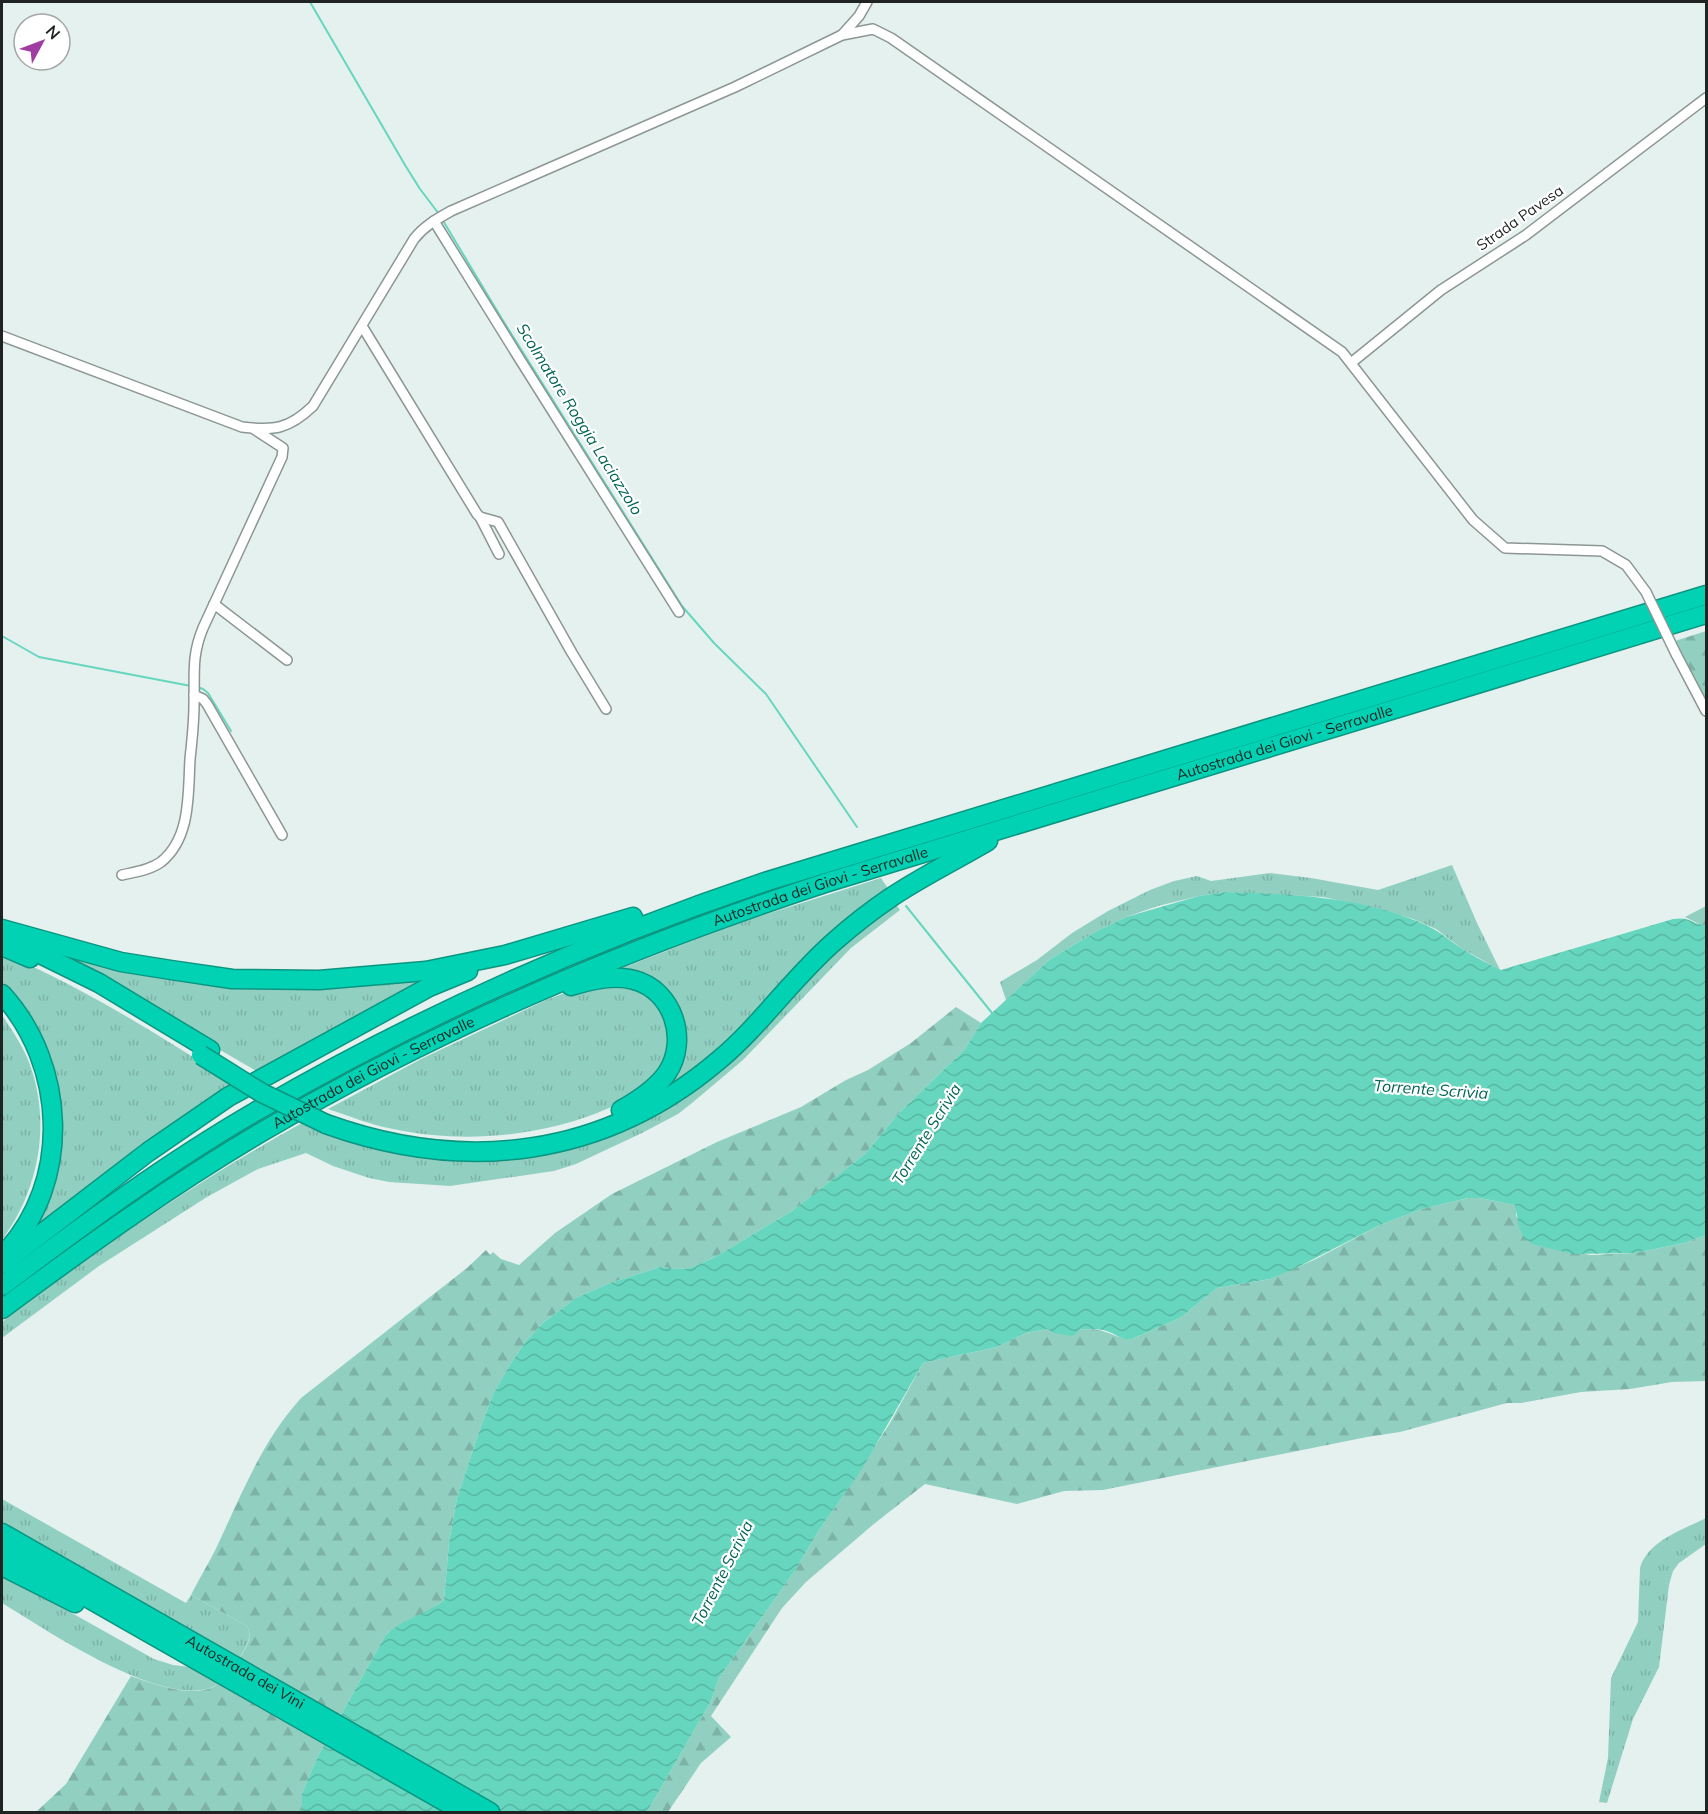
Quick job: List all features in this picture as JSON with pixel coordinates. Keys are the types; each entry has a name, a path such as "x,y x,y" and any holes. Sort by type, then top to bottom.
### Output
{"highway":[{"name":"Autostrada dei Giovi - Serravalle","path":"2,1286 171,1165 254,1112 363,1052 467,1000 594,945 686,909 768,881 1707,595"},
{"name":"Autostrada dei Giovi - Serravalle","path":"2,1309 172,1189 265,1130 372,1071 475,1019 605,962 722,917 825,883 1707,614"},
{"path":"2,946 74,980 279,1090 328,1120 391,1144 462,1153 522,1149 562,1142 597,1131 657,1104 691,1082 740,1041 807,966 870,913 891,897 1016,825"},
{"path":"2,929 121,962 232,979 320,980 414,972 506,955 620,922 698,896 768,881"},
{"path":"2,935 99,983 206,1052"},
{"path":"2,1264 148,1152 228,1097 429,987 506,955"},
{"path":"328,1120 424,1140 492,1143 524,1140 584,1126 628,1106 653,1088 666,1074 676,1050 676,1027 668,1004 653,989 634,980 621,978 583,982 475,1019"},
{"path":"2,994 15,1009 38,1048 51,1093 54,1139 48,1178 37,1204 25,1227 2,1257"},
{"name":"Autostrada dei Vini","path":"2,1533 463,1812"},
{"name":"Autostrada dei Vini","path":"2,1549 180,1650 208,1659 490,1812"},
{"path":"2,1566 80,1606 180,1650"}],"street":[{"path":"842,35 859,16 867,2"},
{"path":"2,336 242,427 277,428 290,424 313,406 422,229 439,218 735,87 842,35 873,29 891,38 1342,352 1473,520 1505,548 1602,551 1626,565 1646,592 1707,711"},
{"name":"Strada Pavesa","path":"1351,363 1441,290 1526,235 1707,98"},
{"path":"439,218 519,358 680,612"},
{"path":"362,326 448,470 480,517 499,554"},
{"path":"122,875 150,868 159,863 172,850 182,831 188,808 196,648 282,457 282,448 252,428"},
{"path":"480,517 498,522 606,709"},
{"path":"214,604 287,660"},
{"path":"194,695 203,699 207,704 282,835"}],"green space":[{"path":"1706,631 1706,701 1675,641"},
{"path":"1452,865 1500,970 1461,948 1436,929 1381,909 1323,897 1224,892 1158,906 1126,917 1097,931 1049,960 1006,1000 1000,982 1037,960 1072,933 1108,911 1174,881 1197,876 1211,881 1270,873 1378,890"},
{"path":"881,878 889,890 701,1066 643,1103 662,1086 679,1015 615,971 738,923"},
{"path":"895,903 900,910 851,948 743,1060 678,1114 642,1133 576,1164 554,1171 450,1186 389,1182 369,1178 333,1166 306,1153 258,1169 207,1197 99,1266 2,1338 2,1322 74,1268 186,1192 302,1123 336,1136 471,1158 655,1109 833,949"},
{"path":"1706,906 1706,925 1685,917"},
{"path":"45,949 131,969 425,978 260,1073"},
{"path":"2,953 93,998 239,1086 141,1144 103,1177 26,1236 58,1121 2,986"},
{"path":"624,984 657,1000 673,1042 663,1069 657,1077 609,1108 557,1126 475,1137 420,1134 393,1129 328,1109 421,1059 546,1000 578,988"},
{"path":"956,1007 981,1023 965,1049 899,1113 865,1154 792,1211 713,1258 690,1268 660,1267 610,1283 576,1298 544,1322 526,1341 493,1394 457,1498 449,1542 444,1600 385,1636 318,1756 302,1793 302,1812 36,1812 66,1784 131,1676 172,1689 204,1690 221,1681 241,1656 249,1638 247,1626 191,1595 265,1449 301,1398 467,1268 486,1250 490,1255 493,1252 501,1259 519,1265 555,1233 612,1194 717,1142 801,1107 911,1043"},
{"path":"2,1015 22,1047 31,1068 40,1112 40,1135 38,1157 25,1201 2,1240"},
{"path":"1468,1198 1516,1205 1516,1216 1534,1245 1591,1255 1635,1253 1684,1243 1706,1235 1706,1381 1672,1382 1630,1389 1581,1392 1521,1403 1507,1403 1400,1432 1103,1490 1064,1491 1017,1504 925,1484 806,1582 782,1608 711,1716 731,1737 701,1763 668,1812 647,1812 711,1701 719,1678 796,1569 890,1423 923,1363 997,1347 1026,1333 1047,1329 1063,1333 1084,1329 1096,1330 1132,1339 1180,1318 1217,1288 1270,1279 1316,1259 1380,1225 1422,1209"},
{"path":"2,1499 186,1603 191,1595 247,1626 249,1638 240,1657 2,1522"},
{"path":"1706,1518 1706,1544 1679,1563 1673,1571 1669,1585 1659,1667 1633,1719 1607,1803 1599,1802 1608,1758 1611,1678 1638,1622 1640,1568 1644,1558 1658,1543"},
{"path":"2,1574 154,1659 190,1667 218,1684 197,1690 170,1688 140,1679 109,1665 2,1603"}],"water":[{"name":"Torrente Scrivia","path":"1224,892 1327,898 1402,915 1431,927 1466,951 1501,970 1673,919 1684,919 1706,925 1706,1235 1684,1243 1635,1253 1574,1254 1534,1245 1524,1238 1519,1227 1515,1205 1468,1198 1422,1209 1380,1225 1270,1279 1217,1288 1180,1318 1132,1339 1097,1329 1079,1330 1073,1336 1054,1333 1047,1329 1026,1333 997,1347 923,1363 862,1469 819,1530 796,1569 719,1678 711,1701 647,1812 302,1812 302,1793 318,1756 385,1636 398,1625 444,1600 449,1542 457,1498 480,1429 493,1394 509,1366 526,1341 544,1322 576,1298 610,1283 660,1267 690,1268 713,1258 792,1211 865,1154 899,1113 965,1049 981,1023 1049,960 1097,931 1126,917 1199,896"}],"waterway":[{"name":"Scolmatore Roggia Laciazzolo","path":"310,2 405,165 439,214"},
{"name":"Scolmatore Roggia Laciazzolo","path":"442,219 682,606 714,643 766,694 857,827"},
{"path":"2,636 39,657 191,686"},
{"path":"197,687 208,693 231,731"},
{"name":"Scolmatore Roggia Laciazzolo","path":"906,906 992,1013"}]}
